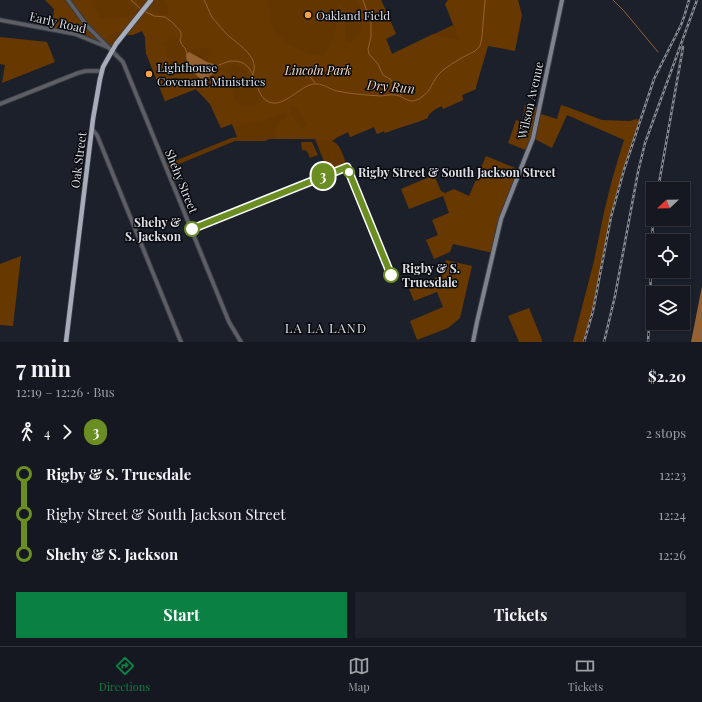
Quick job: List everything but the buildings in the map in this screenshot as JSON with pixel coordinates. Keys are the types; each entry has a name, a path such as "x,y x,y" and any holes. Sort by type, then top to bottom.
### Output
{"highway":[{"name":"Oak Street","path":"66,342 92,129 102,71 111,50 150,0"}],"main road":[{"name":"Wilson Avenue","path":"473,342 501,219 533,138 562,0"}],"street":[{"path":"68,0 87,26 111,50"},
{"name":"Early Road","path":"0,20 75,34 111,50"},
{"name":"Shehy Street","path":"111,50 123,62 229,322 241,342"},
{"path":"0,104 73,74 86,71 102,71"},
{"path":"92,129 97,136 181,342"}],"green space":[{"name":"Lincoln Park","path":"45,0 68,0 71,5 74,0 95,0 99,17 119,18 139,11 125,0 138,0 138,2 145,6 165,15 168,14 169,8 164,0 267,0 275,34 308,54 323,56 330,46 339,17 338,5 342,3 346,30 345,37 347,42 352,41 360,34 362,14 356,0 381,0 396,34 386,39 392,54 433,34 459,40 445,4 448,0 518,0 522,15 515,51 488,46 476,89 462,95 463,100 443,109 442,106 434,110 428,118 385,133 384,131 377,134 374,127 350,137 348,132 332,141 315,139 275,139 279,122 288,116 286,113 265,120 240,125 234,128 232,124 221,128 210,104 196,89 165,101 146,53 145,37 142,31 130,35 118,31 110,35 102,40 110,49 80,35 52,30 54,9","holes":["182,36 182,46 187,48 187,51 201,48 210,50 207,54 207,62 214,64 216,70 211,75 201,79 190,69 181,72 178,71 175,66 169,67 163,42","231,64 234,64 244,69 264,99 259,104 250,107 242,106 236,102 227,68","295,107 307,125 302,129 293,117 290,108"]},
{"name":"Lincoln Park","path":"68,0 381,0 396,34 386,39 392,54 453,25 460,40 476,89 462,95 463,100 443,109 442,106 434,110 428,118 417,122 385,133 384,131 377,134 374,127 350,137 348,132 334,138 332,141 340,148 347,167 329,174 315,139 235,141 167,169 165,165 231,138 237,137 232,124 221,128 210,104 196,89 165,101 146,53 145,37 142,31 133,35 123,35 112,51"},
{"path":"0,37 47,42 55,62 2,83 5,65 0,64"},
{"path":"525,105 539,107 538,113 557,119 561,105 602,120 640,120 615,199 593,311 584,342 573,342 594,261 613,176 624,140 567,115 552,148 533,138 528,151 508,143 516,120 522,122"},
{"path":"301,142 312,142 318,155 310,158 307,151 302,150"},
{"path":"486,156 520,170 505,207 493,253 453,244 450,252 434,259 426,240 438,235 432,220 449,213 443,196 409,209 401,189 434,175 441,191 445,193 454,189 469,196"},
{"path":"21,256 13,326 0,325 0,264"},
{"path":"446,260 472,266 460,318 448,328 417,340 410,321 443,307 437,292 414,301 409,289 442,275"},
{"path":"529,308 542,342 519,342 508,316"}],"shaded area":[{"path":"189,52 207,62 214,64 216,71 207,78 201,79 188,65 186,54"},
{"path":"702,286 702,342 691,342"}],"waterway":[{"name":"Dry Run","path":"131,0 141,9"},
{"path":"204,0 214,20 249,54 253,60 253,74"},
{"path":"363,0 371,23 371,37 368,49 369,54 378,64 383,75 390,79 397,87 401,95"},
{"name":"Dry Run","path":"214,67 231,61 241,62 247,66 252,73 261,95 266,100 273,103 284,101 312,84 322,85 342,92 380,96 393,95 412,101 426,94 437,76 442,71 456,61 475,51 480,46 485,0"},
{"name":"Dry Run","path":"613,0 658,52"},
{"name":"Dry Run","path":"144,11 154,16 165,17 172,22 181,32 180,40 187,53"},
{"path":"301,67 315,83"}],"railway":[{"path":"584,342 593,311 611,217 624,170 654,79 681,25 689,0"},
{"path":"604,342 615,296 638,172 645,143 697,0"},
{"path":"659,182 683,47"},
{"path":"648,342 653,226"}],"bus line":[{"name":"3","path":"192,229 347,167 391,275"}],"place":[{"name":"Oakland Field","path":"308,15"},
{"name":"Lighthouse Covenant Ministries","path":"149,74"},
{"name":"Rigby Street & South Jackson Street","path":"349,172"},
{"name":"Shehy & S. Jackson","path":"192,229"},
{"name":"Rigby & S. Truesdale","path":"391,275"}],"district":[{"name":"LA LA LAND","path":"326,327"}]}
